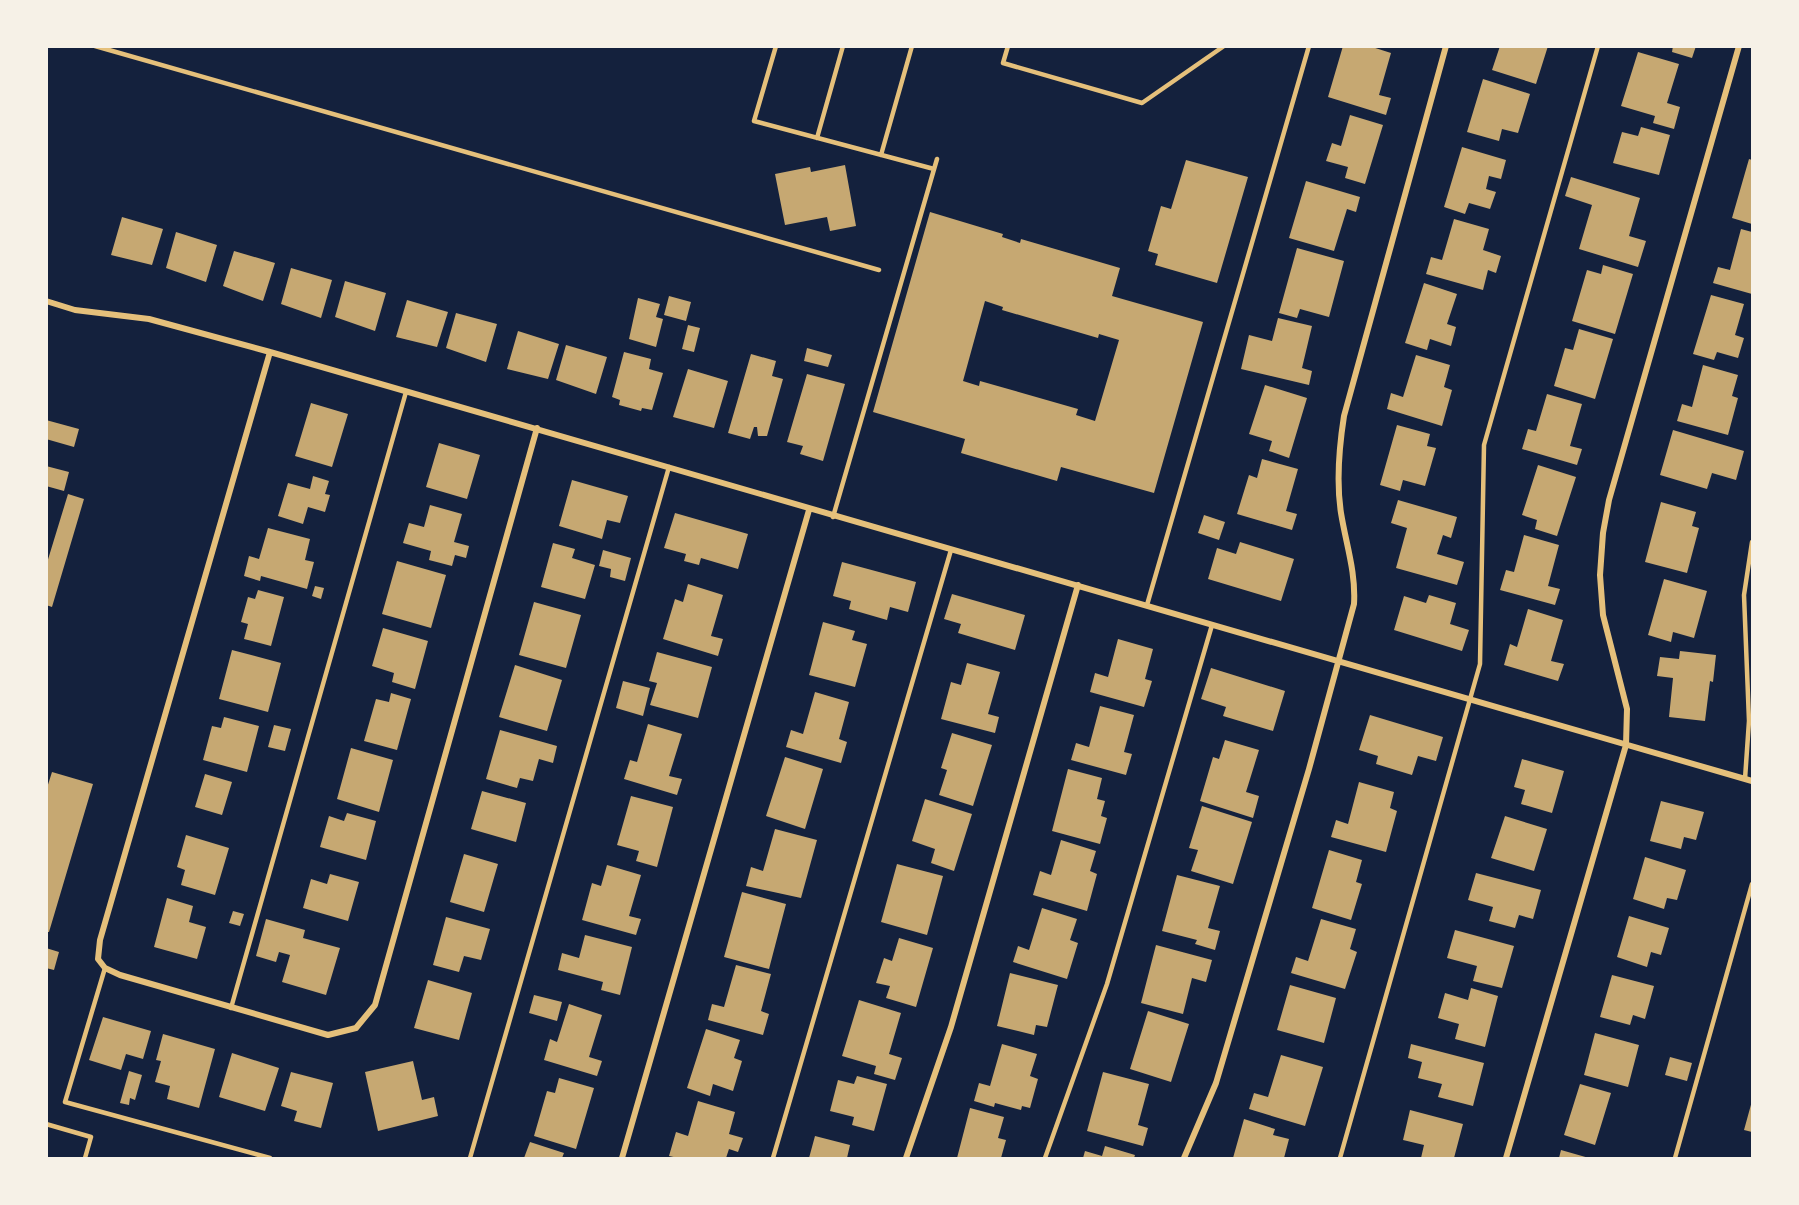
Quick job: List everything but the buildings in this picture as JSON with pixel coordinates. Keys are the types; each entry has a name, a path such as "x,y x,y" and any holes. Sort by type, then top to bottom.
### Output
{"street":[{"path":"1184,1158 1216,1083 1354,604 1356,581 1340,511 1338,451 1344,416 1446,46"},
{"path":"1506,1158 1626,745 1627,709 1603,615 1600,575 1603,533 1615,475 1739,46"},
{"path":"46,302 75,310 149,319 270,352 669,466 833,517 1078,585 1752,781"},
{"path":"270,352 104,929 98,959 105,968 231,1008 328,1035 356,1028 375,1005 537,428"},
{"path":"622,1158 809,510"},
{"path":"906,1158 951,1027 1078,585"}],"lane":[{"path":"95,46 879,270"},
{"path":"776,46 754,121 934,170"},
{"path":"817,138 843,46"},
{"path":"881,155 912,46"},
{"path":"1008,46 1003,63 1142,103 1224,46"},
{"path":"1147,605 1308,46"},
{"path":"1340,1158 1480,664 1484,445 1598,46"},
{"path":"833,517 937,159"},
{"path":"231,1008 406,392"},
{"path":"470,1158 669,466"},
{"path":"1744,779 1749,720 1744,595 1752,542"},
{"path":"772,1158 951,550"},
{"path":"1045,1158 1107,984 1212,625"},
{"path":"1675,1158 1752,884"},
{"path":"105,968 65,1102 270,1158"},
{"path":"46,1124 91,1137 85,1158"}]}
